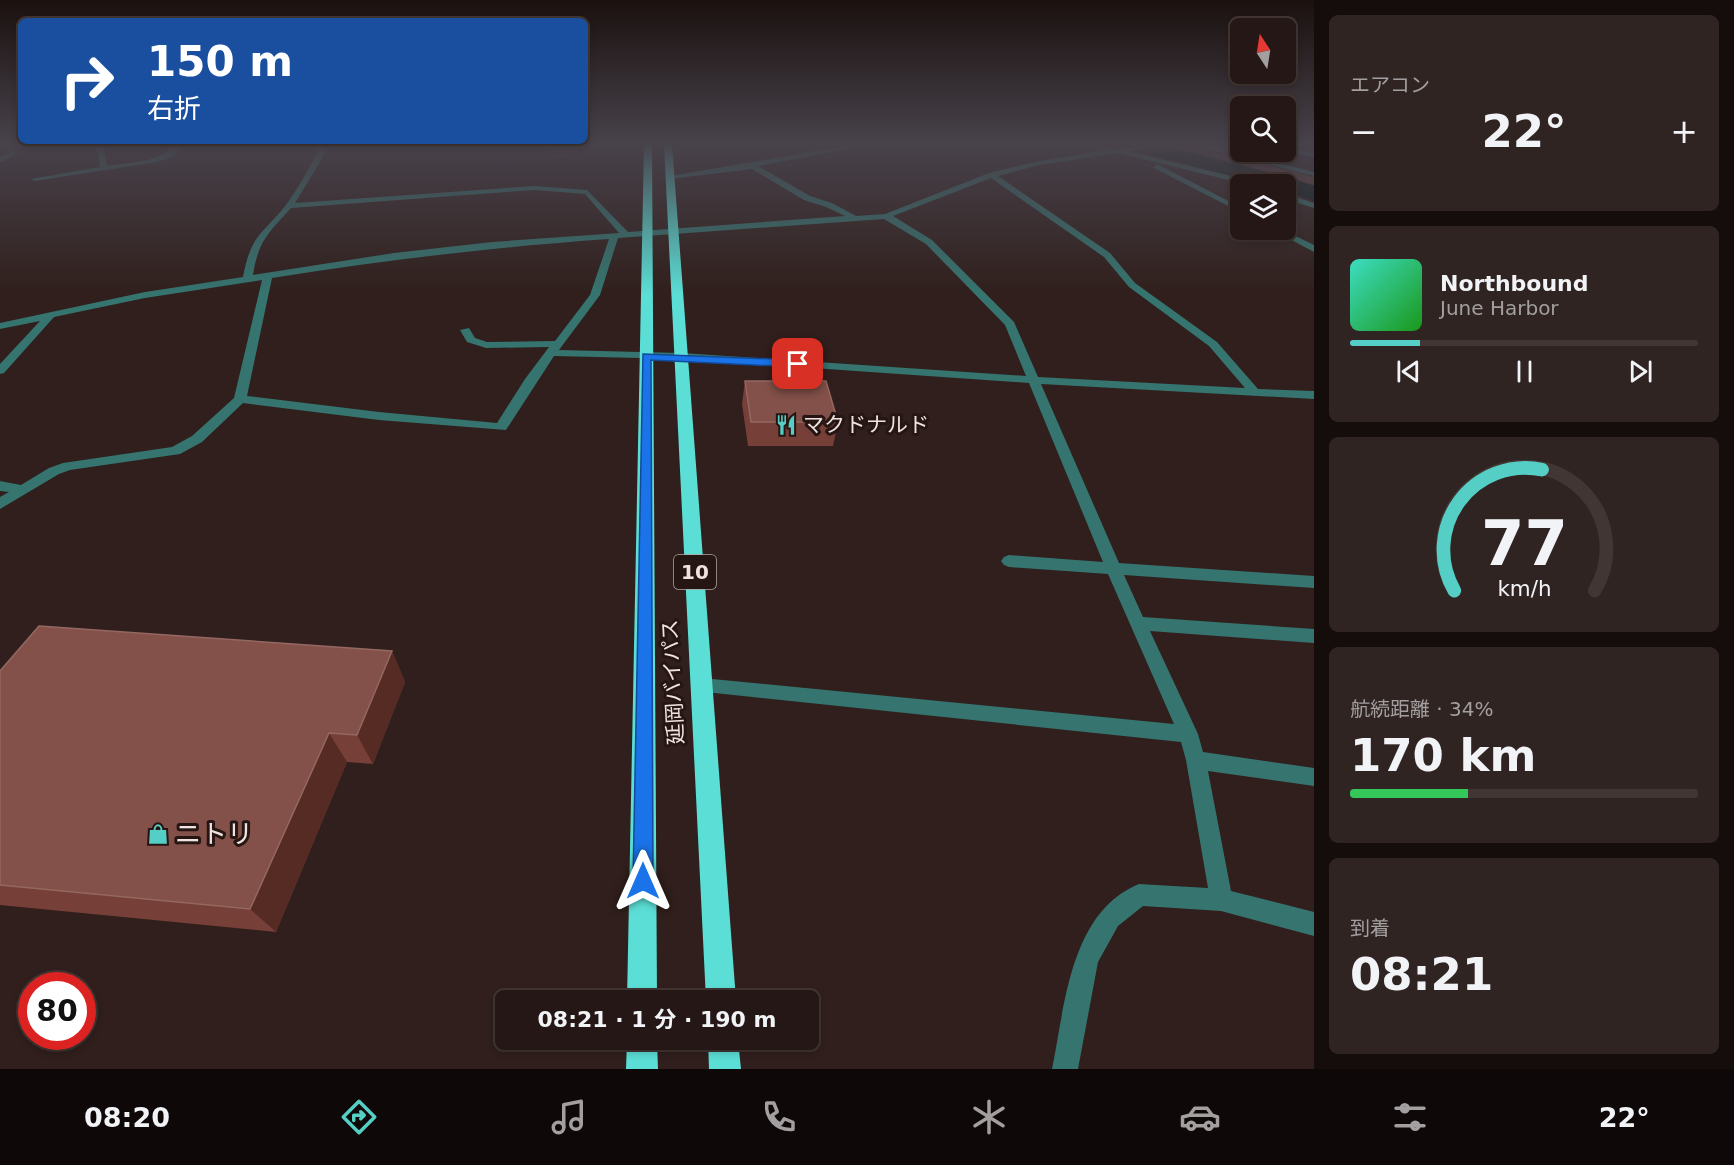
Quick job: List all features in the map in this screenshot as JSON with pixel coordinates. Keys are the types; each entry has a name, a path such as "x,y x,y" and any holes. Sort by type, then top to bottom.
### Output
{"highway":[{"name":"延岡バイパス","path":"642,990 647,194"},
{"name":"延岡バイパス","path":"670,194 682,356 720,990"},
{"path":"642,1050 642,1069"},
{"path":"724,1050 725,1069"}],"street":[{"path":"247,280 251,258 260,237 289,206 297,194"},
{"path":"289,206 450,194"},
{"path":"588,194 620,236"},
{"path":"800,194 854,218"},
{"path":"0,326 145,295 394,256 492,245 886,216 943,194"},
{"path":"1019,194 1107,255 1117,270 1132,285 1213,344 1255,392"},
{"path":"1210,194 1230,205"},
{"path":"1296,200 1314,206"},
{"path":"886,216 929,242 1010,324 1113,568 1188,734 1196,760 1221,900"},
{"path":"240,399 379,416 501,427 529,382 595,295 620,236"},
{"path":"1296,240 1314,249"},
{"path":"0,504 54,471 68,466 176,451 197,439 240,399 267,277"},
{"path":"0,371 51,315"},
{"path":"465,330 471,340 486,345 555,348 646,357 682,356 1314,395"},
{"path":"0,486 22,490"},
{"path":"1008,561 1314,582"},
{"path":"1138,623 1314,636"},
{"path":"702,686 1188,734"},
{"path":"1196,760 1314,777"},
{"path":"1065,1069 1087,959 1110,918 1139,895 1221,900 1314,924"}],"shaded area":[{"path":"1296,194 1314,194 1314,201 1296,195"}],"building":[{"path":"745,381 826,381 838,422 751,422"},
{"name":"ニトリ","path":"39,626 392,651 357,735 329,733 250,909 0,885 0,671"}],"place":[{"name":"マクドナルド","path":"786,425"},
{"name":"ニトリ","path":"158,834"}],"route":[{"path":"643,881 646,357 682,356 798,364"}]}
